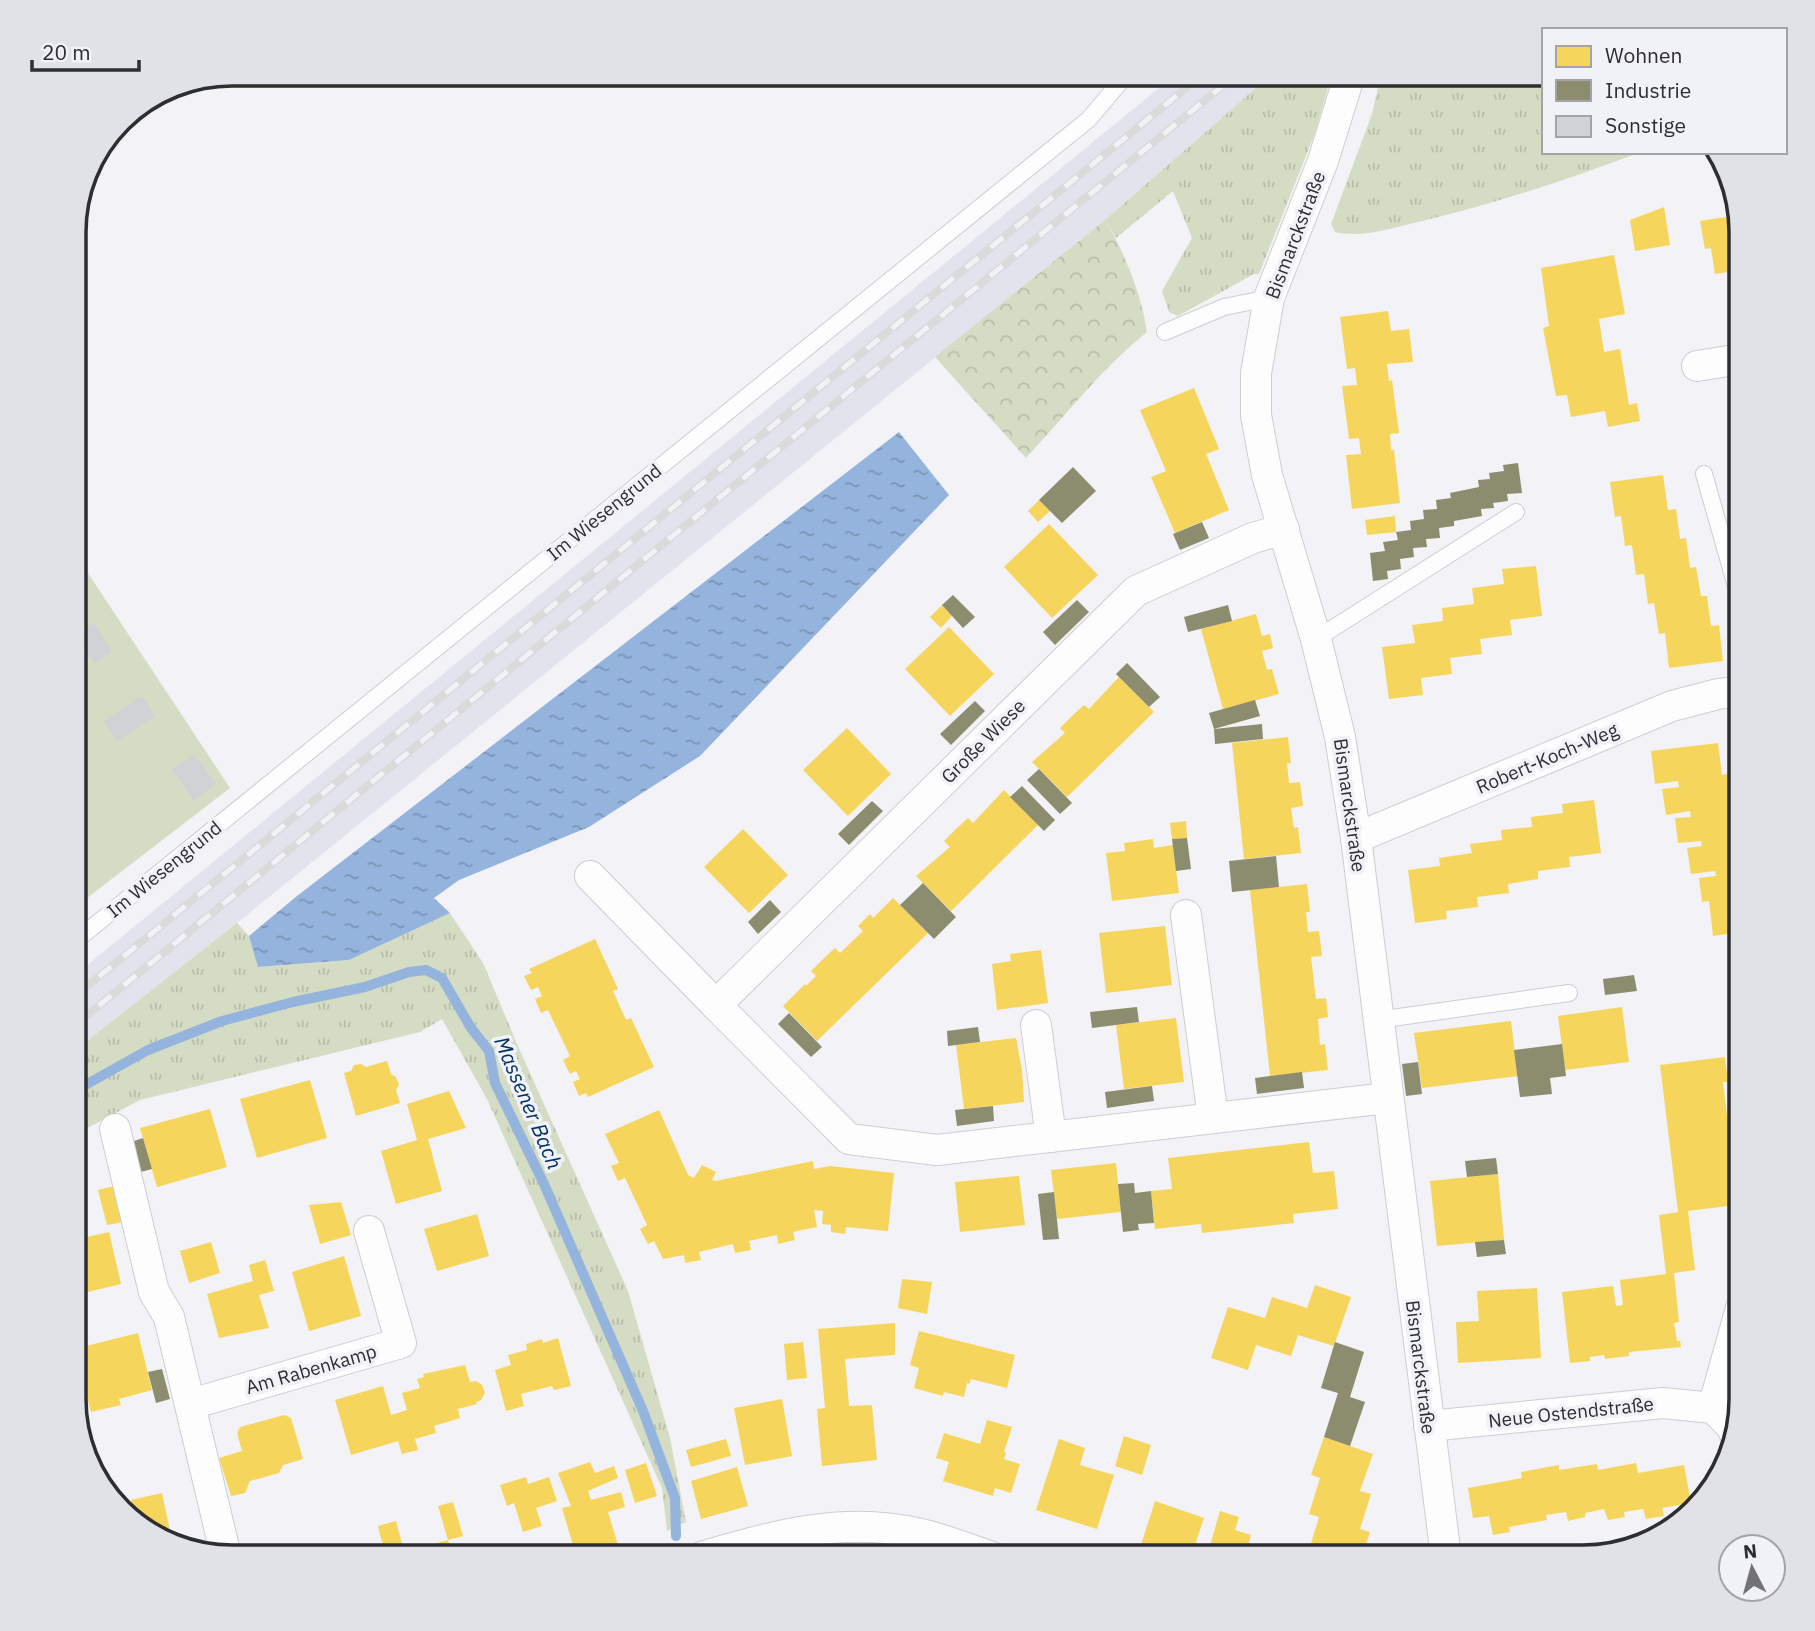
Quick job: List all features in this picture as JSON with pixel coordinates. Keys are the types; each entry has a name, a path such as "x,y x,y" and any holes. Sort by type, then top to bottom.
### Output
{"street":[{"name":"Bismarckstraße","path":"1346,86 1323,161 1269,298 1256,373 1256,415 1267,475 1316,639 1340,737 1356,838 1444,1545"},
{"path":"1697,366 1729,361"},
{"name":"Große Wiese","path":"716,1005 1136,591 1254,538 1284,529"},
{"name":"Robert-Koch-Weg","path":"1356,838 1672,706 1729,693"},
{"path":"590,876 849,1139 937,1150 1387,1098"},
{"path":"1186,915 1213,1118"},
{"path":"1036,1025 1051,1137"},
{"path":"116,1129 154,1292 169,1317 223,1545"},
{"name":"Am Rabenkamp","path":"191,1404 401,1343 369,1231"},
{"path":"1727,1422 1713,1408 1729,1351"},
{"name":"Neue Ostendstraße","path":"1429,1426 1663,1404 1713,1408"},
{"path":"743,1545 765,1538 824,1528 858,1526 916,1532 954,1545"}],"lane":[{"name":"Im Wiesengrund","path":"86,932 1088,119 1117,86"},
{"path":"1165,332 1224,307 1269,298"},
{"path":"1704,474 1729,562"},
{"path":"1316,639 1516,512"},
{"path":"1378,1020 1569,993"}],"shaded area":[{"path":"1161,86 1258,86 1105,220 237,923 86,1042 86,966"}],"green space":[{"path":"1258,86 1329,86 1315,133 1259,274 1254,274 1178,316 1169,312 1162,291 1192,238 1173,191 1116,238 1105,220"},
{"path":"1378,86 1542,86 1542,154 1635,154 1529,191 1443,216 1375,232 1335,232 1331,224 1372,114"},
{"path":"1105,220 1131,274 1147,332 1099,377 1026,458 935,357"},
{"path":"86,570 230,788 86,899"},
{"path":"450,913 483,963 628,1291 670,1438 686,1522 667,1531 662,1488 487,1099 442,1019 420,1032 140,1100 86,1129 86,1042 237,923 249,936 259,967 349,960"}],"water":[{"path":"899,432 949,495 700,756 589,827 459,880 434,898 450,913 349,960 258,967 249,936 297,896"}],"building: Wohnen":[{"path":"1664,207 1670,245 1635,251 1630,220"},
{"path":"1728,217 1729,272 1715,274 1711,248 1705,249 1700,221"},
{"path":"1614,255 1625,314 1599,319 1604,352 1620,349 1629,405 1637,403 1640,421 1608,427 1605,411 1571,417 1567,395 1556,396 1543,328 1549,326 1541,268"},
{"path":"1388,311 1391,331 1409,329 1413,362 1387,364 1389,381 1392,380 1399,433 1390,434 1400,503 1352,509 1346,455 1361,454 1359,438 1349,439 1342,386 1357,385 1355,368 1347,369 1340,317"},
{"path":"1194,388 1219,449 1206,454 1229,510 1175,533 1151,477 1166,471 1140,410"},
{"path":"1663,475 1668,510 1676,509 1680,539 1686,538 1690,568 1696,567 1701,596 1707,596 1711,626 1719,625 1723,661 1669,668 1665,633 1659,634 1654,603 1648,604 1644,574 1636,575 1632,545 1625,546 1621,516 1615,517 1610,482"},
{"path":"1039,500 1050,511 1038,522 1028,511"},
{"path":"1395,516 1396,532 1367,535 1365,520"},
{"path":"1049,524 1098,575 1052,618 1004,567"},
{"path":"1536,566 1542,616 1510,620 1512,635 1480,639 1482,654 1450,658 1452,674 1421,678 1423,695 1389,699 1382,647 1415,643 1412,625 1443,621 1442,608 1474,604 1472,588 1504,584 1502,569"},
{"path":"942,605 952,616 941,628 930,617"},
{"path":"1256,614 1262,636 1270,634 1273,648 1262,651 1267,670 1272,669 1279,694 1223,709 1201,629"},
{"path":"949,627 994,674 950,716 905,669"},
{"path":"1119,677 1154,712 1067,797 1032,762 1065,733 1060,728 1072,716 1084,705 1089,709"},
{"path":"847,728 891,774 848,816 803,770"},
{"path":"1288,737 1291,763 1287,763 1289,783 1300,782 1303,806 1291,808 1294,828 1298,827 1301,853 1244,859 1232,743"},
{"path":"1718,743 1722,775 1729,774 1729,934 1713,936 1709,901 1702,902 1699,878 1716,876 1715,871 1691,874 1687,848 1702,846 1701,841 1678,843 1675,818 1691,817 1690,811 1666,815 1662,789 1679,787 1678,781 1655,784 1651,751"},
{"path":"1004,790 1038,825 951,911 916,876 950,847 944,841 956,829 968,818 973,823"},
{"path":"1594,800 1601,853 1569,857 1570,867 1538,871 1538,879 1508,884 1509,893 1477,897 1478,907 1446,911 1447,919 1415,923 1408,870 1440,866 1439,858 1472,853 1470,844 1502,840 1501,830 1532,827 1531,817 1563,813 1562,804"},
{"path":"1186,821 1187,838 1172,839 1170,823"},
{"path":"743,829 788,875 749,913 704,867"},
{"path":"1153,839 1154,848 1173,845 1179,893 1112,901 1106,853 1125,851 1124,843"},
{"path":"1307,884 1310,912 1306,912 1308,932 1319,931 1322,956 1311,957 1316,999 1326,998 1328,1017 1318,1019 1320,1045 1325,1044 1328,1070 1270,1076 1250,890"},
{"path":"893,898 928,933 817,1041 783,1006 816,976 811,971 823,959 835,948 840,953 863,931 858,926 870,914 873,918"},
{"path":"1165,926 1172,985 1106,993 1099,933"},
{"path":"595,939 618,989 613,991 626,1020 631,1018 654,1067 588,1097 586,1093 579,1096 573,1082 580,1079 576,1071 570,1074 563,1060 570,1056 548,1010 541,1013 535,999 542,996 538,987 531,990 524,976 532,973 529,969"},
{"path":"1041,950 1048,1003 997,1010 992,964 1011,961 1010,954"},
{"path":"1622,1007 1629,1062 1565,1070 1558,1016"},
{"path":"1176,1018 1184,1082 1124,1089 1116,1025"},
{"path":"1511,1021 1518,1076 1422,1088 1414,1033"},
{"path":"1016,1038 1024,1102 964,1109 956,1045"},
{"path":"1725,1057 1728,1082 1723,1082 1729,1132 1729,1214 1728,1206 1688,1211 1695,1270 1674,1273 1679,1322 1674,1323 1677,1341 1680,1341 1681,1347 1629,1352 1629,1356 1605,1359 1604,1355 1590,1357 1590,1361 1570,1363 1562,1292 1613,1286 1616,1306 1623,1305 1620,1280 1666,1274 1659,1215 1678,1212 1660,1065"},
{"path":"387,1061 391,1074 396,1077 399,1085 396,1090 400,1103 356,1116 344,1073 351,1071 354,1065 361,1064 366,1067"},
{"path":"310,1080 327,1138 257,1158 240,1099"},
{"path":"449,1091 466,1128 428,1139 442,1191 396,1204 381,1151 417,1140 407,1104"},
{"path":"210,1109 227,1167 157,1187 140,1128"},
{"path":"659,1110 688,1175 694,1178 702,1165 716,1172 712,1180 716,1181 813,1161 814,1169 830,1166 894,1173 888,1231 846,1227 845,1234 831,1232 831,1225 822,1224 823,1211 814,1210 817,1227 793,1232 795,1240 778,1244 777,1235 749,1241 751,1250 735,1253 733,1244 699,1252 701,1260 685,1263 684,1255 663,1259 654,1241 648,1244 640,1229 647,1225 625,1178 618,1181 611,1166 619,1163 605,1134"},
{"path":"1309,1142 1313,1173 1334,1171 1338,1209 1293,1214 1294,1223 1202,1233 1201,1224 1155,1229 1151,1191 1172,1189 1168,1158"},
{"path":"1116,1163 1121,1212 1057,1219 1051,1170"},
{"path":"1498,1174 1504,1240 1437,1246 1430,1181"},
{"path":"1019,1176 1025,1225 960,1232 955,1182"},
{"path":"119,1185 128,1221 107,1225 98,1190"},
{"path":"341,1202 351,1235 320,1244 309,1205"},
{"path":"477,1214 489,1256 437,1271 424,1229"},
{"path":"109,1232 121,1284 86,1292 86,1237"},
{"path":"211,1242 220,1273 189,1283 180,1251"},
{"path":"344,1256 361,1316 309,1331 292,1272"},
{"path":"265,1260 274,1291 259,1295 269,1328 219,1338 207,1294 253,1281 249,1265"},
{"path":"902,1279 932,1282 927,1314 898,1308"},
{"path":"1315,1285 1351,1297 1334,1346 1298,1335 1291,1356 1256,1345 1248,1370 1211,1358 1228,1307 1265,1318 1272,1297 1307,1308"},
{"path":"1537,1288 1541,1358 1458,1363 1456,1322 1479,1321 1477,1291"},
{"path":"895,1323 895,1355 845,1359 849,1406 872,1405 877,1460 822,1466 817,1409 825,1408 818,1329"},
{"path":"919,1331 1015,1355 1007,1388 971,1379 969,1384 967,1383 964,1397 944,1392 943,1396 914,1388 919,1368 910,1365"},
{"path":"138,1333 152,1390 119,1399 121,1405 91,1412 86,1393 86,1346"},
{"path":"558,1338 571,1386 554,1390 552,1386 521,1394 524,1406 506,1411 495,1370 511,1365 508,1355 527,1350 526,1344 542,1339 543,1343"},
{"path":"803,1342 807,1378 787,1380 784,1344"},
{"path":"465,1365 470,1382 476,1381 482,1385 485,1393 477,1404 458,1409 460,1418 434,1426 436,1433 415,1439 418,1450 402,1454 398,1441 351,1455 335,1400 383,1386 391,1415 407,1410 402,1393 420,1388 417,1379 424,1377 423,1374"},
{"path":"782,1399 792,1456 745,1465 734,1408"},
{"path":"284,1415 291,1418 303,1459 283,1465 279,1473 250,1481 245,1493 231,1496 219,1458 242,1451 237,1433 240,1427"},
{"path":"987,1420 1012,1427 1004,1459 1020,1464 1011,1493 995,1488 993,1496 943,1481 949,1462 936,1458 944,1433 980,1444"},
{"path":"1124,1436 1151,1445 1142,1475 1115,1466"},
{"path":"1324,1437 1373,1454 1360,1491 1371,1494 1360,1529 1370,1532 1366,1545 1310,1545 1319,1517 1309,1514 1320,1478 1311,1475"},
{"path":"726,1439 731,1456 691,1467 686,1450"},
{"path":"1059,1439 1085,1448 1080,1465 1114,1475 1097,1529 1036,1510"},
{"path":"590,1462 595,1473 614,1466 618,1478 588,1491 591,1500 621,1492 625,1507 608,1512 618,1545 573,1545 562,1508 571,1506 558,1473"},
{"path":"646,1463 657,1496 635,1503 625,1470"},
{"path":"1636,1463 1638,1473 1684,1465 1690,1499 1686,1504 1662,1508 1664,1516 1646,1519 1643,1509 1624,1512 1625,1517 1608,1520 1604,1509 1585,1513 1585,1517 1568,1521 1566,1512 1546,1515 1547,1520 1509,1527 1510,1532 1493,1535 1489,1516 1473,1518 1468,1488 1522,1478 1521,1472 1559,1465 1559,1470 1597,1464 1598,1470"},
{"path":"737,1467 748,1506 701,1519 691,1481"},
{"path":"526,1477 528,1484 549,1477 557,1501 536,1508 542,1526 523,1532 514,1503 507,1506 500,1485"},
{"path":"162,1493 170,1531 135,1509 131,1500"},
{"path":"1155,1501 1204,1518 1195,1545 1141,1545"},
{"path":"453,1502 463,1536 448,1540 438,1506"},
{"path":"1220,1511 1239,1517 1235,1530 1251,1535 1248,1545 1210,1545"},
{"path":"396,1521 403,1545 383,1545 378,1526"},
{"path":"448,1540 449,1545 430,1545"}],"building: Industrie":[{"path":"1518,463 1522,493 1507,494 1508,501 1493,503 1494,508 1481,509 1482,516 1454,521 1454,526 1439,528 1440,538 1426,539 1427,547 1413,548 1414,557 1400,559 1401,569 1387,571 1388,579 1373,581 1370,553 1385,551 1383,542 1398,540 1396,532 1411,530 1410,521 1424,519 1423,510 1437,509 1436,500 1451,498 1450,493 1479,487 1478,480 1490,479 1489,473 1504,471 1503,465"},
{"path":"1073,467 1096,491 1062,523 1039,500"},
{"path":"1202,522 1209,538 1180,550 1173,534"},
{"path":"953,595 975,617 963,628 942,605"},
{"path":"1077,600 1089,612 1055,645 1043,632"},
{"path":"1228,605 1232,621 1188,632 1184,617"},
{"path":"1127,663 1160,697 1149,707 1116,674"},
{"path":"1255,700 1260,716 1214,729 1209,713"},
{"path":"975,701 985,711 951,745 940,734"},
{"path":"1262,724 1263,739 1215,744 1214,729"},
{"path":"1039,769 1072,803 1060,814 1027,780"},
{"path":"1022,786 1055,820 1044,831 1010,797"},
{"path":"872,801 883,811 849,845 838,834"},
{"path":"1187,838 1191,869 1176,871 1172,839"},
{"path":"1276,856 1279,887 1232,892 1229,861"},
{"path":"923,883 956,917 934,939 900,905"},
{"path":"770,900 781,912 758,934 748,922"},
{"path":"1634,975 1637,991 1605,995 1603,979"},
{"path":"1137,1007 1139,1022 1092,1028 1090,1012"},
{"path":"789,1013 822,1047 811,1057 778,1024"},
{"path":"978,1027 980,1042 948,1046 947,1031"},
{"path":"1562,1044 1566,1076 1550,1078 1552,1094 1520,1097 1514,1050"},
{"path":"1418,1062 1422,1094 1406,1096 1402,1064"},
{"path":"1302,1072 1304,1088 1257,1094 1255,1078"},
{"path":"1152,1086 1154,1101 1107,1108 1105,1092"},
{"path":"993,1106 994,1121 957,1126 955,1110"},
{"path":"143,1138 152,1169 137,1173 128,1143"},
{"path":"1496,1158 1498,1174 1467,1177 1465,1161"},
{"path":"1134,1183 1135,1193 1151,1191 1154,1223 1138,1224 1139,1230 1123,1232 1118,1184"},
{"path":"1054,1192 1059,1239 1043,1240 1038,1194"},
{"path":"1504,1240 1506,1254 1477,1257 1475,1242"},
{"path":"1335,1342 1364,1352 1350,1397 1365,1402 1350,1446 1324,1437 1338,1393 1321,1388"},
{"path":"162,1369 170,1399 156,1403 148,1372"}],"building: Sonstige":[{"path":"94,623 112,652 94,663 86,651 86,628"},
{"path":"142,696 155,716 117,741 104,721"},
{"path":"194,754 216,784 194,800 172,770"}],"waterway":[{"name":"Massener Bach","path":"86,1085 148,1050 222,1021 365,987 409,972 426,970 442,978 471,1028 489,1051 495,1083 544,1184 643,1411 675,1498 676,1536"}],"railway":[{"path":"86,987 1188,86"},
{"path":"86,1016 1222,86"}]}
